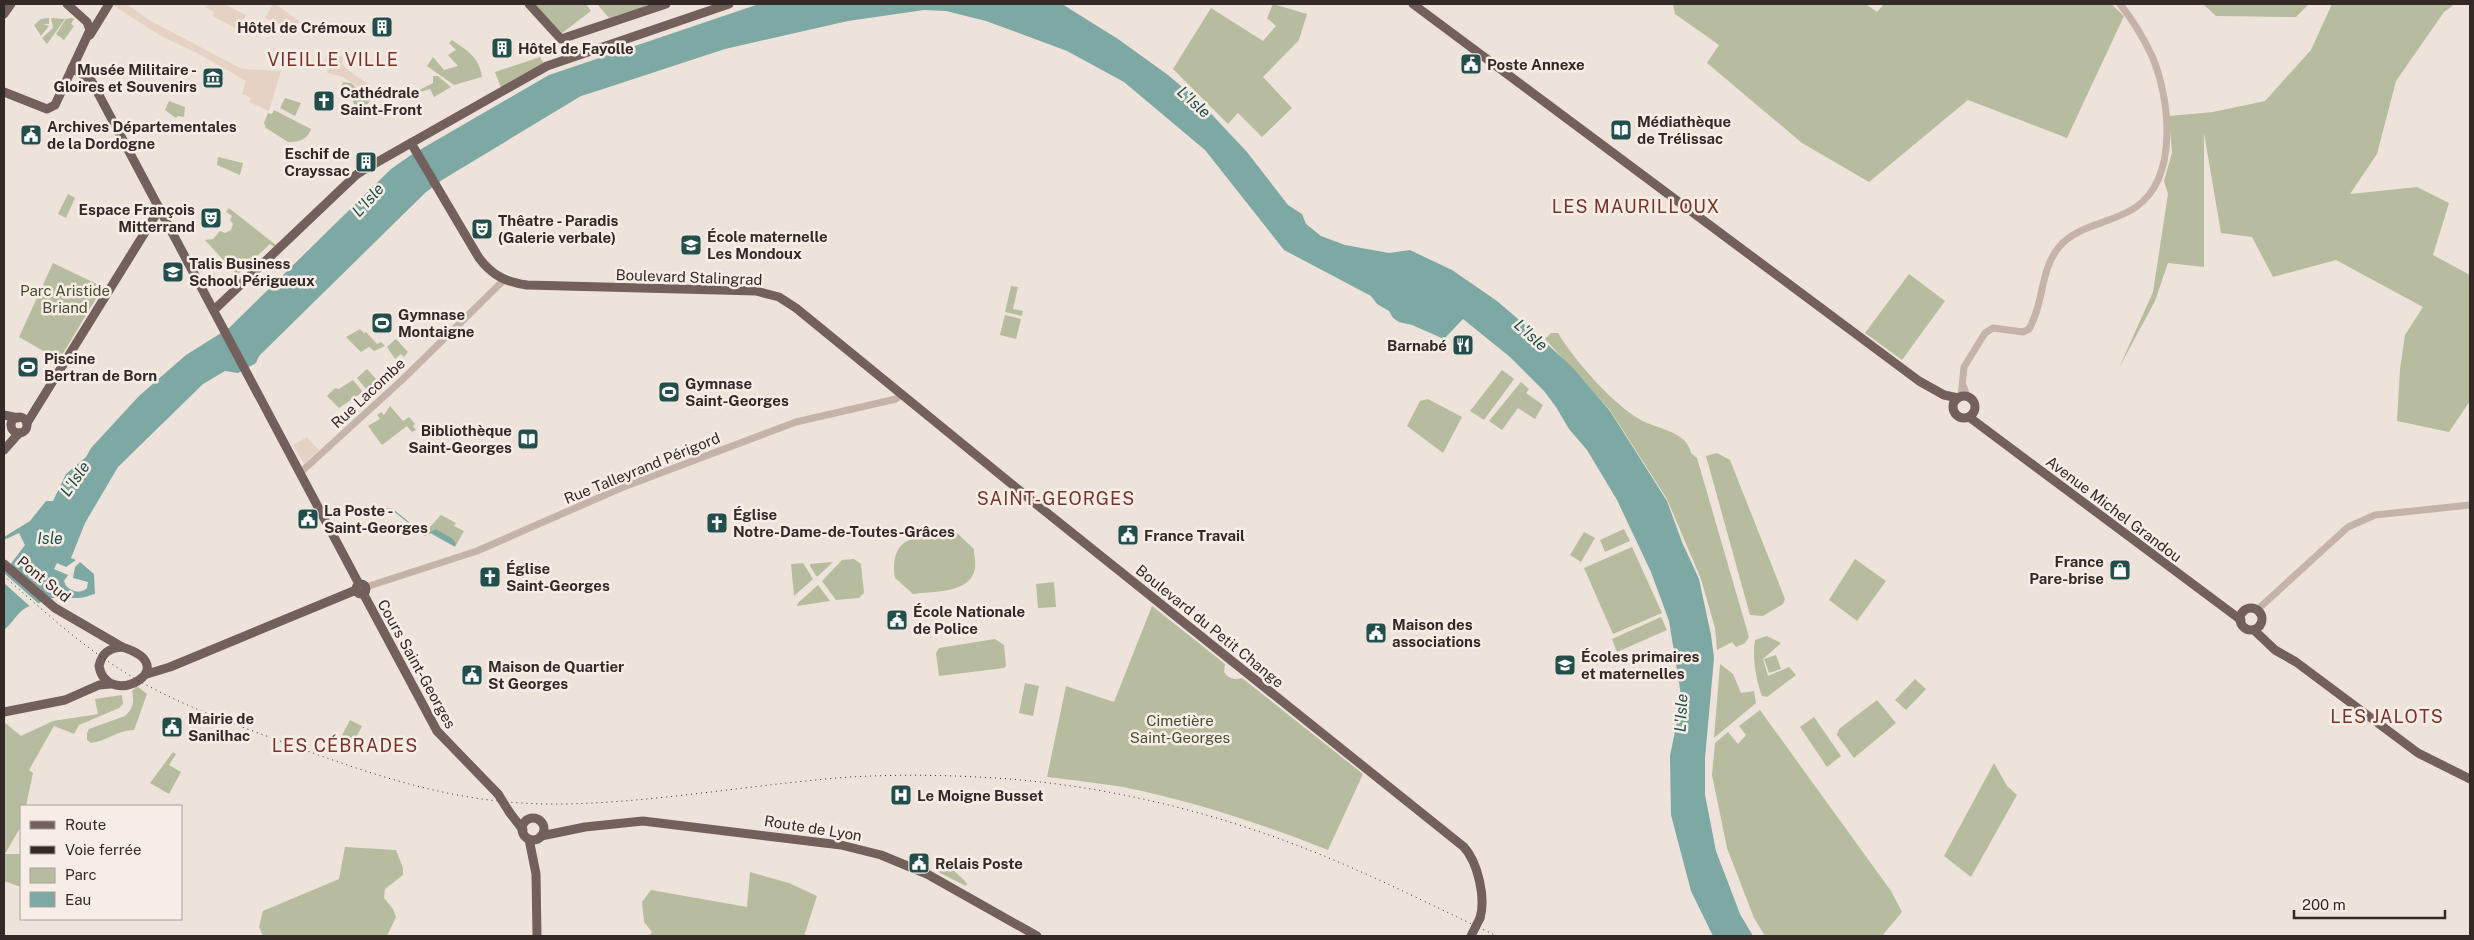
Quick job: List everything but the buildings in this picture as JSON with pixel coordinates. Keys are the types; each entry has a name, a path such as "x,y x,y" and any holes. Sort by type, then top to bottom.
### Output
{"main road":[{"path":"4,14 11,4"},
{"path":"4,92 49,109 57,102 90,30 88,24 67,4"},
{"path":"88,37 98,25 109,4"},
{"path":"529,4 559,38 575,35 666,4"},
{"path":"214,310 356,174 412,145 546,66 729,4"},
{"path":"1413,4 1919,381 1925,389 1960,399 1974,403 1971,414 1959,416 1960,399"},
{"path":"72,68 93,84"},
{"path":"67,79 77,76 93,84"},
{"name":"Cours Saint-Georges","path":"93,84 437,731 498,794 523,830"},
{"name":"Boulevard Stalingrad","path":"412,145 478,258 490,271 504,280 516,284 736,290 771,294 796,308 866,365"},
{"path":"4,450 14,430 12,422 22,420 50,385 160,208"},
{"name":"Boulevard du Petit Change","path":"866,365 1464,847 1475,869 1482,900 1480,918 1471,936"},
{"name":"Avenue Michel Grandou","path":"1971,414 1991,432 2221,608 2242,616"},
{"path":"4,415 22,420"},
{"path":"4,420 14,430 25,431 22,420"},
{"name":"Pont Sud","path":"4,564 62,613 122,647"},
{"path":"4,712 76,696 99,684 125,686 147,674 170,667 361,589"},
{"path":"2250,609 2257,610 2262,617 2257,627 2246,628 2242,616 2250,609"},
{"path":"2257,627 2275,650 2296,662 2418,753 2470,778"},
{"path":"93,631 103,642 104,654"},
{"path":"110,684 100,672 99,663 104,654 113,648 122,647 141,655 154,665 170,667"},
{"path":"147,661 147,674"},
{"path":"76,696 92,684 100,672"},
{"path":"510,813 519,819 536,819 541,822 544,830 536,838 532,852 537,888 537,936"},
{"path":"528,820 523,830 536,838"},
{"name":"Route de Lyon","path":"536,838 565,830 617,822 649,821 840,844 881,855 927,874 1037,936"},
{"name":"Route de Lyon","path":"541,822 553,829 565,830"}],"street":[{"path":"1960,399 1964,367 1972,352 1989,330 1999,328 2023,332 2029,329 2050,262 2064,241 2077,233 2137,207 2156,185 2164,162 2166,136 2163,99 2157,69 2139,31 2120,4"},
{"name":"Rue Lacombe","path":"300,472 402,380 504,280"},
{"name":"Rue Talleyrand Périgord","path":"361,589 477,551 614,490 796,422 896,399 901,394"},
{"path":"292,456 304,463 313,461"},
{"path":"2257,610 2348,527 2375,515 2470,504"}],"green space":[{"path":"534,4 586,4 591,11 562,33"},
{"path":"597,4 655,4 609,18"},
{"path":"1273,4 1307,14 1299,40 1263,77 1292,108 1262,137 1238,113 1228,124 1173,69 1211,8 1263,41 1276,26 1267,18"},
{"path":"1673,4 1866,4 1877,12 1884,4 2111,4 2124,16 2067,138 1968,100 1869,182 1802,143 1707,63 1719,45 1675,14"},
{"path":"2203,4 2309,4 2296,17 2216,16"},
{"path":"2332,4 2455,4 2444,12 2396,81 2377,154 2350,194 2417,187 2449,203 2433,255 2470,275 2470,401 2449,432 2397,421 2400,369 2405,335 2423,307 2336,260 2273,277 2252,237 2221,233 2204,133 2204,267 2168,263 2155,301 2119,368 2153,292 2168,194 2164,181 2172,153 2169,116 2213,112 2265,101 2311,50"},
{"path":"49,18 49,24 43,24 49,26 41,36 34,25 41,19"},
{"path":"51,18 65,19 47,44 42,38 53,28"},
{"path":"66,19 74,19 71,24 74,26 64,40 56,34"},
{"path":"452,40 468,51 475,59 481,70 482,77 454,85 427,66 433,57 444,70 458,66 448,55 456,50 449,43"},
{"path":"540,57 544,64 501,88 495,72"},
{"path":"433,76 438,76 451,87 434,97 430,89 420,92 419,90 433,83"},
{"path":"343,82 351,83 370,100 361,117 349,116 350,112 359,112 360,108 353,103 354,99 340,94 345,91 341,87"},
{"path":"285,98 301,103 295,116 280,108"},
{"path":"169,101 185,107 184,117 178,116 176,118 165,110"},
{"path":"274,110 311,129 307,136 299,141 288,142 266,128 264,123 268,113 272,114"},
{"path":"218,157 243,163 240,175 217,165"},
{"path":"68,194 75,198 66,218 58,214"},
{"path":"229,208 276,245 274,247 270,244 237,275 205,240 213,239 220,231 225,233 231,230 233,224 230,220 232,216 226,212"},
{"name":"Parc Aristide Briand","path":"53,263 103,287 59,360 19,337"},
{"path":"1909,274 1945,301 1902,360 1865,333"},
{"path":"1011,286 1018,287 1013,309 1023,311 1022,316 1005,312"},
{"path":"1005,315 1021,319 1016,339 1000,335"},
{"path":"360,329 364,333 366,332 377,344 381,342 385,346 374,351 369,347 361,352 346,337"},
{"path":"1551,333 1558,333 1584,368 1628,412 1639,419 1677,435 1684,440 1691,453 1697,458 1749,637 1745,643 1736,647 1732,642 1717,650 1715,628 1701,579 1667,499 1610,410 1545,339"},
{"path":"396,339 408,352 404,357 401,354 395,359 387,347"},
{"path":"367,369 376,379 376,383 366,389 357,378"},
{"path":"1502,370 1514,379 1484,420 1470,411"},
{"path":"353,380 363,392 339,408 327,396 335,388 339,389"},
{"path":"1521,382 1529,389 1526,393 1543,405 1535,419 1518,408 1502,430 1489,421"},
{"path":"1428,399 1462,417 1443,453 1407,426 1420,401"},
{"path":"390,406 403,421 409,417 415,424 413,426 416,430 412,432 407,426 382,445 368,426 380,419 377,415 381,412 384,415"},
{"path":"1717,453 1730,460 1785,599 1783,604 1763,616 1750,615 1706,456"},
{"path":"441,515 456,523 454,526 464,531 455,547 426,531"},
{"path":"1624,529 1630,541 1605,552 1600,540"},
{"path":"1584,532 1595,538 1581,562 1570,555"},
{"path":"957,533 974,549 975,569 972,577 966,583 950,590 913,594 895,578 894,563 897,552 902,544 920,537"},
{"path":"1632,547 1662,613 1613,634 1584,568"},
{"path":"854,559 861,564 864,593 859,598 836,600 822,581 842,560"},
{"path":"1855,559 1886,581 1857,621 1829,600"},
{"path":"833,562 817,577 810,566 810,564"},
{"path":"803,563 813,579 794,596 791,564"},
{"path":"1054,582 1056,607 1038,608 1036,584"},
{"path":"818,585 830,601 797,606 798,603"},
{"name":"Cimetière Saint-Georges","path":"1152,606 1225,664 1224,672 1230,678 1242,678 1363,774 1328,850 1253,822 1175,799 1123,787 1047,777 1066,686 1114,702"},
{"path":"1661,617 1667,630 1617,652 1612,639"},
{"path":"1767,636 1781,643 1763,659 1768,676 1789,667 1796,675 1767,697 1762,696 1760,690 1756,676 1754,654 1755,640"},
{"path":"995,639 1004,645 1006,666 1004,668 939,676 936,653 939,648"},
{"path":"1776,655 1781,669 1769,673 1764,659"},
{"path":"1720,664 1733,674 1741,693 1754,691 1756,703 1714,738"},
{"path":"1915,679 1926,689 1906,710 1895,700"},
{"path":"1025,683 1039,686 1033,716 1019,713"},
{"path":"137,686 147,694 134,730 128,730 97,742 91,743 87,740 89,729 125,716 128,713 133,704 132,691"},
{"path":"122,695 123,704 119,708 79,725 74,734 54,726 29,770 33,773 26,805 20,805 20,828 5,854 20,854 20,887 4,881 4,722 21,736 53,721 98,714 95,699"},
{"path":"1877,700 1896,723 1854,758 1837,735 1839,729"},
{"path":"1760,710 1891,891 1902,912 1882,936 1765,936 1754,918 1727,848 1712,775 1715,743 1728,732 1738,744 1746,735 1739,726"},
{"path":"1814,717 1841,756 1827,767 1800,727"},
{"path":"350,720 362,726 350,750 338,743"},
{"path":"173,752 176,754 169,765 181,772 169,794 150,783"},
{"path":"1994,763 2007,786 2017,795 1971,877 1944,856"},
{"path":"345,847 396,850 403,868 403,875 385,889 384,898 393,909 396,917 387,936 263,936 259,927 263,911 339,879"},
{"path":"935,857 941,859 964,880 967,884 966,886 940,873 938,869 940,866"},
{"path":"750,872 789,883 817,896 804,936 649,936 652,932 644,922 642,902 651,890 747,907"}],"shaded area":[{"path":"111,4 127,4 149,20 242,69 281,71 269,111 249,102 251,98 242,94 246,81 199,54 161,36"},
{"path":"208,4 224,4 246,15 237,29 213,16 214,12 205,7"},
{"path":"273,4 276,4 300,22 291,30 265,18"},
{"path":"328,52 343,57 342,64 345,68 368,84 382,101 343,77 327,73 329,63 324,61"},
{"path":"307,437 319,450 304,464 293,445"}],"water":[{"path":"759,4 1062,4 1118,39 1168,75 1200,102 1247,152 1288,205 1302,214 1306,224 1321,236 1345,245 1389,253 1410,250 1452,270 1497,301 1572,367 1610,411 1667,501 1682,542 1699,579 1714,658 1705,758 1705,795 1716,851 1740,914 1753,936 1713,936 1691,891 1671,815 1670,756 1678,716 1680,716 1681,695 1669,621 1651,572 1617,500 1587,450 1569,429 1544,391 1510,357 1463,319 1444,339 1412,325 1399,322 1393,318 1389,311 1377,304 1371,296 1284,250 1205,150 1124,82 1067,51 986,21 946,11 924,10 848,21 725,49 581,96 442,180 425,193 259,356 256,363 238,373 225,371 203,384 118,467 85,523 71,558 76,560 66,567 57,563 54,569 68,575 64,581 68,588 76,592 82,591 87,588 88,582 73,578 75,567 80,562 94,574 95,594 81,598 48,599 33,609 30,606 22,610 4,630 4,559 10,565 25,545 19,533 4,540 4,537 30,521 46,501 53,501 66,474 86,457 91,448 139,396 186,355 229,328 391,169 411,155 549,75"},
{"path":"384,508 393,509 425,535 436,529 453,539 456,544 454,546 431,533 425,536 392,510"}],"pier":[{"path":"4,573 39,604 34,610 4,583"}],"railway":[{"path":"4,576 86,645 115,666 154,689 195,708 280,741 351,766 420,787 490,800 565,804 636,800 814,780 870,776 910,775 1009,779 1085,788 1161,803 1273,836 1357,870 1497,936"}],"place":[{"name":"Hôtel de Crémoux","path":"382,27"},
{"name":"Hôtel de Fayolle","path":"502,48"},
{"name":"Poste Annexe","path":"1471,64"},
{"name":"Musée Militaire - Gloires et Souvenirs","path":"213,78"},
{"name":"Cathédrale Saint-Front","path":"324,101"},
{"name":"Médiathèque de Trélissac","path":"1621,130"},
{"name":"Archives Départementales de la Dordogne","path":"31,135"},
{"name":"Eschif de Crayssac","path":"366,162"},
{"name":"Espace François Mitterrand","path":"211,218"},
{"name":"Thêatre - Paradis (Galerie verbale)","path":"482,229"},
{"name":"École maternelle Les Mondoux","path":"691,245"},
{"name":"Talis Business School Périgueux","path":"173,272"},
{"name":"Gymnase Montaigne","path":"382,323"},
{"name":"Barnabé","path":"1463,345"},
{"name":"Piscine Bertran de Born","path":"28,367"},
{"name":"Gymnase Saint-Georges","path":"669,392"},
{"name":"Bibliothèque Saint-Georges","path":"528,439"},
{"name":"La Poste - Saint-Georges","path":"308,519"},
{"name":"Église Notre-Dame-de-Toutes-Grâces","path":"717,523"},
{"name":"France Travail","path":"1128,535"},
{"name":"France Pare-brise","path":"2120,570"},
{"name":"Église Saint-Georges","path":"490,577"},
{"name":"École Nationale de Police","path":"897,620"},
{"name":"Maison des associations","path":"1376,633"},
{"name":"Écoles primaires et maternelles","path":"1565,665"},
{"name":"Maison de Quartier St Georges","path":"472,675"},
{"name":"Mairie de Sanilhac","path":"172,727"},
{"name":"Le Moigne Busset","path":"901,795"},
{"name":"Relais Poste","path":"919,863"}],"district":[{"name":"VIEILLE VILLE","path":"333,59"},
{"name":"LES MAURILLOUX","path":"1636,206"},
{"name":"SAINT-GEORGES","path":"1056,498"},
{"name":"LES JALOTS","path":"2387,716"},
{"name":"LES CÉBRADES","path":"345,745"}],"water label":[{"name":"L'Isle","path":"1194,102"},
{"name":"L'Isle","path":"368,200"},
{"name":"L'Isle","path":"1531,335"},
{"name":"L'Isle","path":"75,479"},
{"name":"Isle","path":"50,538"},
{"name":"L'Isle","path":"1681,713"}]}
